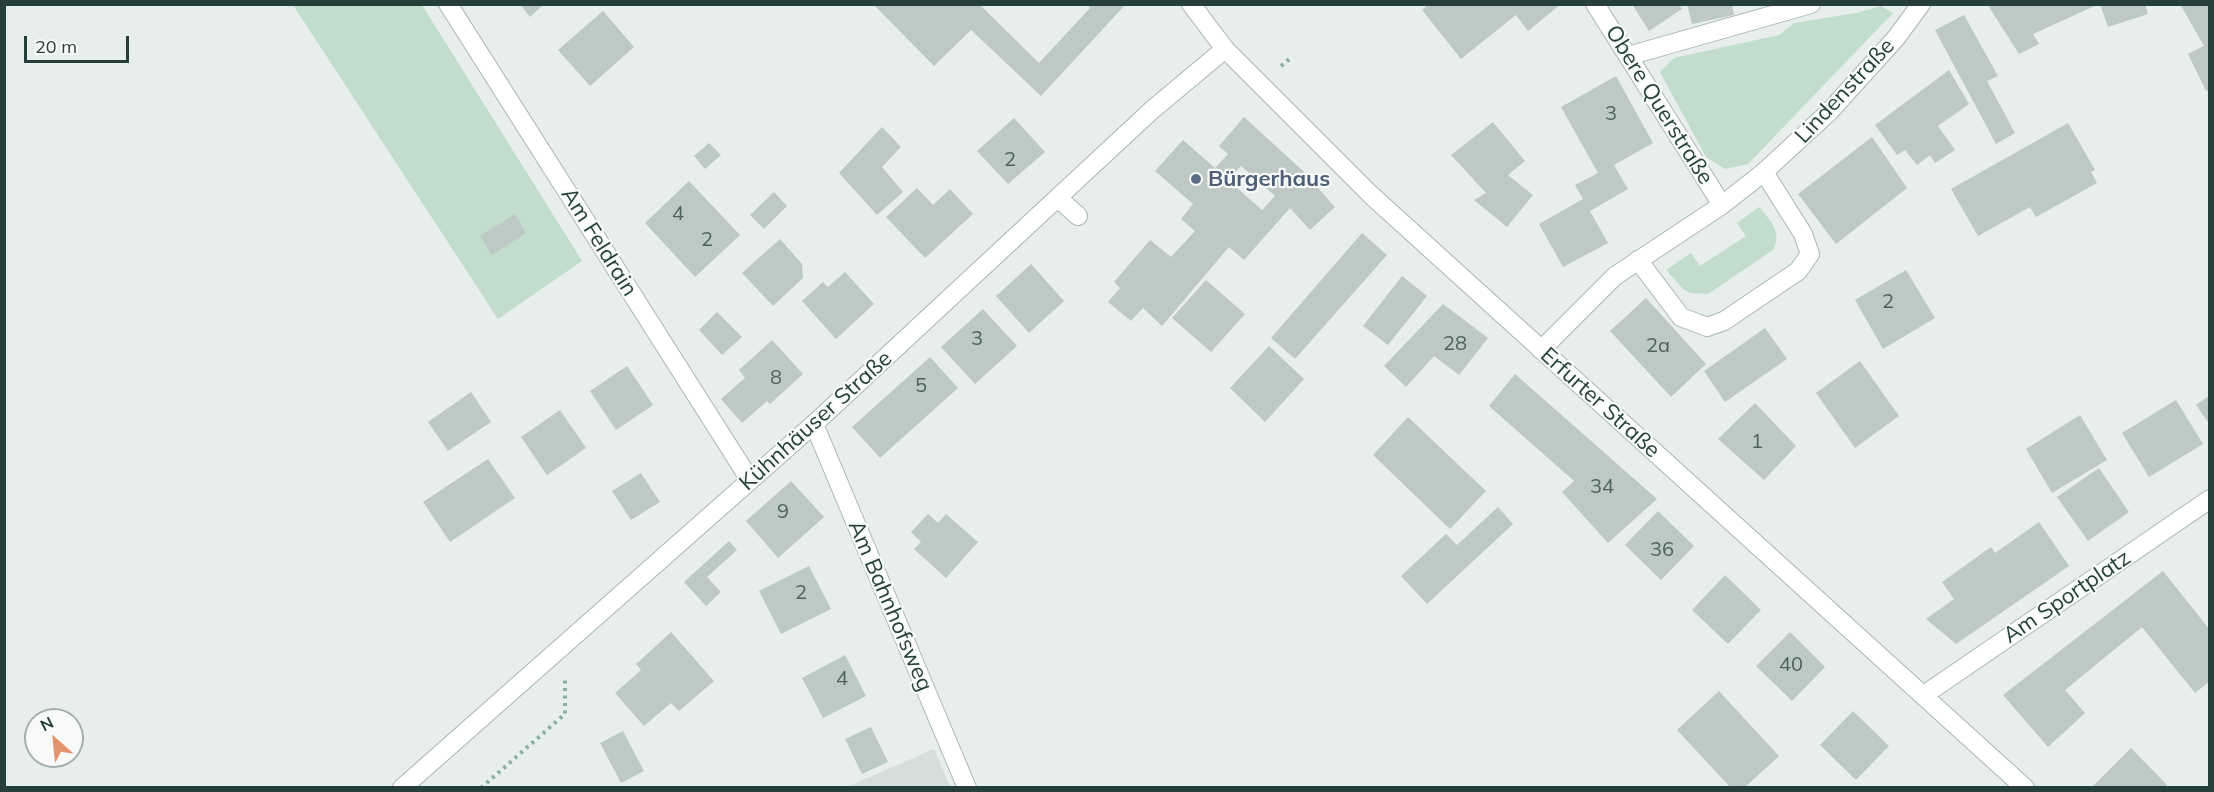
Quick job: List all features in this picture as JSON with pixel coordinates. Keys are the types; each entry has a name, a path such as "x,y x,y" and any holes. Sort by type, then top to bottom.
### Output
{"street":[{"name":"Am Feldrain","path":"448,4 750,480"},
{"name":"Erfurter Straße","path":"1191,4 1225,49 1371,195 2025,788"},
{"name":"Obere Querstraße","path":"1595,4 1722,205"},
{"path":"1628,56 1811,4"},
{"name":"Lindenstraße","path":"1541,350 1615,276 1722,205 1764,172 1829,112 1896,38 1920,4"},
{"name":"Kühnhäuser Straße","path":"402,788 814,424 1170,94 1225,49"},
{"path":"1638,260 1681,316 1707,327 1724,321 1798,271 1810,254 1803,234 1764,172"},
{"path":"1059,199 1078,216"},
{"name":"Am Bahnhofsweg","path":"814,424 967,788"},
{"name":"Am Sportplatz","path":"1924,695 2210,499"}],"path":[{"path":"481,788 565,714 565,643"}],"shaded area":[{"path":"934,749 950,787 847,787"}],"green space":[{"path":"293,5 422,5 582,261 498,319"},
{"path":"1881,6 1893,13 1748,164 1725,169 1706,157 1660,72 1674,58 1779,35 1794,23 1856,13"},
{"path":"1759,207 1776,232 1776,244 1773,250 1708,294 1691,293 1684,290 1666,270 1691,253 1700,266 1746,236 1737,223"}],"building":[{"path":"520,4 544,4 530,17"},
{"path":"873,4 979,4 1039,63 1090,8 1087,4 1126,4 1041,96 971,30 934,66"},
{"path":"1429,4 1561,4 1528,31 1516,15 1461,59 1422,10"},
{"path":"1632,4 1679,4 1682,9 1649,31"},
{"path":"1687,4 1732,4 1734,15 1692,24"},
{"path":"1992,4 2099,4 2033,34 2039,44 2019,54 1989,7"},
{"path":"2100,4 2145,4 2148,14 2108,27"},
{"path":"2180,4 2209,4 2210,6 2210,90 2206,91 2188,54 2204,46"},
{"path":"603,11 634,47 590,86 558,50"},
{"path":"1964,15 1998,76 1987,81 2015,133 1996,144 1935,30"},
{"path":"1949,70 1969,104 1938,126 1955,150 1935,163 1930,155 1917,165 1905,150 1897,155 1875,125"},
{"path":"1616,76 1653,143 1614,165 1628,189 1590,211 1608,243 1563,267 1539,224 1583,199 1575,185 1598,173 1561,107"},
{"path":"1244,117 1302,170 1335,207 1310,230 1290,208 1244,260 1229,247 1162,326 1143,308 1131,321 1108,302 1120,288 1114,282 1150,240 1171,257 1195,231 1181,219 1193,204 1155,171 1183,140 1215,168 1228,154 1219,146","holes":["1241,166 1275,196 1262,210 1228,180"]},
{"path":"1014,118 1045,152 1008,184 977,151"},
{"path":"1493,122 1525,161 1508,175 1533,195 1507,227 1474,200 1486,193 1451,155"},
{"path":"2068,123 2095,170 2091,172 2097,183 2036,217 2030,207 1978,236 1951,189"},
{"path":"882,127 901,147 882,167 903,192 877,215 839,173"},
{"path":"1872,137 1907,188 1836,244 1798,194"},
{"path":"709,143 721,155 705,169 694,156"},
{"path":"689,181 740,235 695,277 645,223"},
{"path":"917,188 933,205 950,189 973,214 925,258 886,217"},
{"path":"774,192 787,206 764,229 750,215"},
{"path":"515,214 526,233 492,255 480,236"},
{"path":"1362,233 1387,255 1295,359 1271,338"},
{"path":"780,239 802,264 803,278 773,306 742,273"},
{"path":"1031,264 1064,301 1029,333 996,296"},
{"path":"1906,270 1935,318 1883,349 1855,300"},
{"path":"845,272 874,304 836,339 802,301 823,282 828,287"},
{"path":"1402,276 1427,296 1388,345 1363,326"},
{"path":"1206,280 1245,314 1211,352 1172,318"},
{"path":"1646,298 1706,364 1671,397 1610,331"},
{"path":"1443,304 1488,338 1459,375 1434,356 1406,387 1384,366"},
{"path":"983,309 1017,346 975,384 941,347"},
{"path":"717,312 742,337 722,355 699,330"},
{"path":"1765,328 1787,359 1725,402 1704,371"},
{"path":"772,340 803,374 770,404 767,401 742,423 721,399 745,378 739,370"},
{"path":"1269,346 1304,379 1265,422 1230,388"},
{"path":"930,357 958,388 880,458 852,427"},
{"path":"1860,361 1899,416 1855,448 1816,393"},
{"path":"627,366 653,405 616,430 590,391"},
{"path":"1515,374 1657,499 1608,543 1562,492 1574,481 1489,406"},
{"path":"471,392 491,422 448,451 428,422"},
{"path":"2210,395 2210,425 2196,405"},
{"path":"2176,400 2203,444 2149,477 2122,433"},
{"path":"1755,403 1796,446 1764,480 1718,439"},
{"path":"560,410 586,448 547,475 521,437"},
{"path":"2080,415 2107,460 2052,493 2026,449"},
{"path":"1408,417 1486,491 1450,529 1373,455"},
{"path":"488,459 515,498 450,542 423,502"},
{"path":"2099,468 2129,512 2088,541 2057,497"},
{"path":"641,473 660,502 631,520 612,491"},
{"path":"791,481 824,517 778,558 746,521"},
{"path":"1498,507 1513,524 1427,604 1401,576 1446,534 1457,545"},
{"path":"1658,511 1694,546 1661,580 1625,545"},
{"path":"928,514 938,523 946,514 978,542 946,578 914,549 921,542 911,532"},
{"path":"2039,522 2069,566 1956,644 1926,619 1954,599 1942,582 1991,547 1995,553"},
{"path":"729,541 737,550 707,577 721,592 706,606 684,582"},
{"path":"809,566 831,609 781,634 759,591"},
{"path":"2163,571 2210,630 2210,681 2195,693 2142,627 2065,690 2085,713 2048,747 2003,695"},
{"path":"1725,575 1761,610 1728,644 1692,610"},
{"path":"671,632 714,681 679,711 671,703 644,726 615,693 641,670 636,664"},
{"path":"1790,632 1825,667 1792,701 1756,666"},
{"path":"845,655 866,696 823,718 802,678"},
{"path":"1719,691 1779,756 1744,788 1731,788 1677,730"},
{"path":"1853,711 1889,746 1856,780 1820,745"},
{"path":"871,727 888,762 862,774 845,739"},
{"path":"623,731 644,771 621,783 600,743"},
{"path":"2131,748 2167,785 2164,788 2091,788"}],"place":[{"name":"Bürgerhaus","path":"1196,179"}]}
